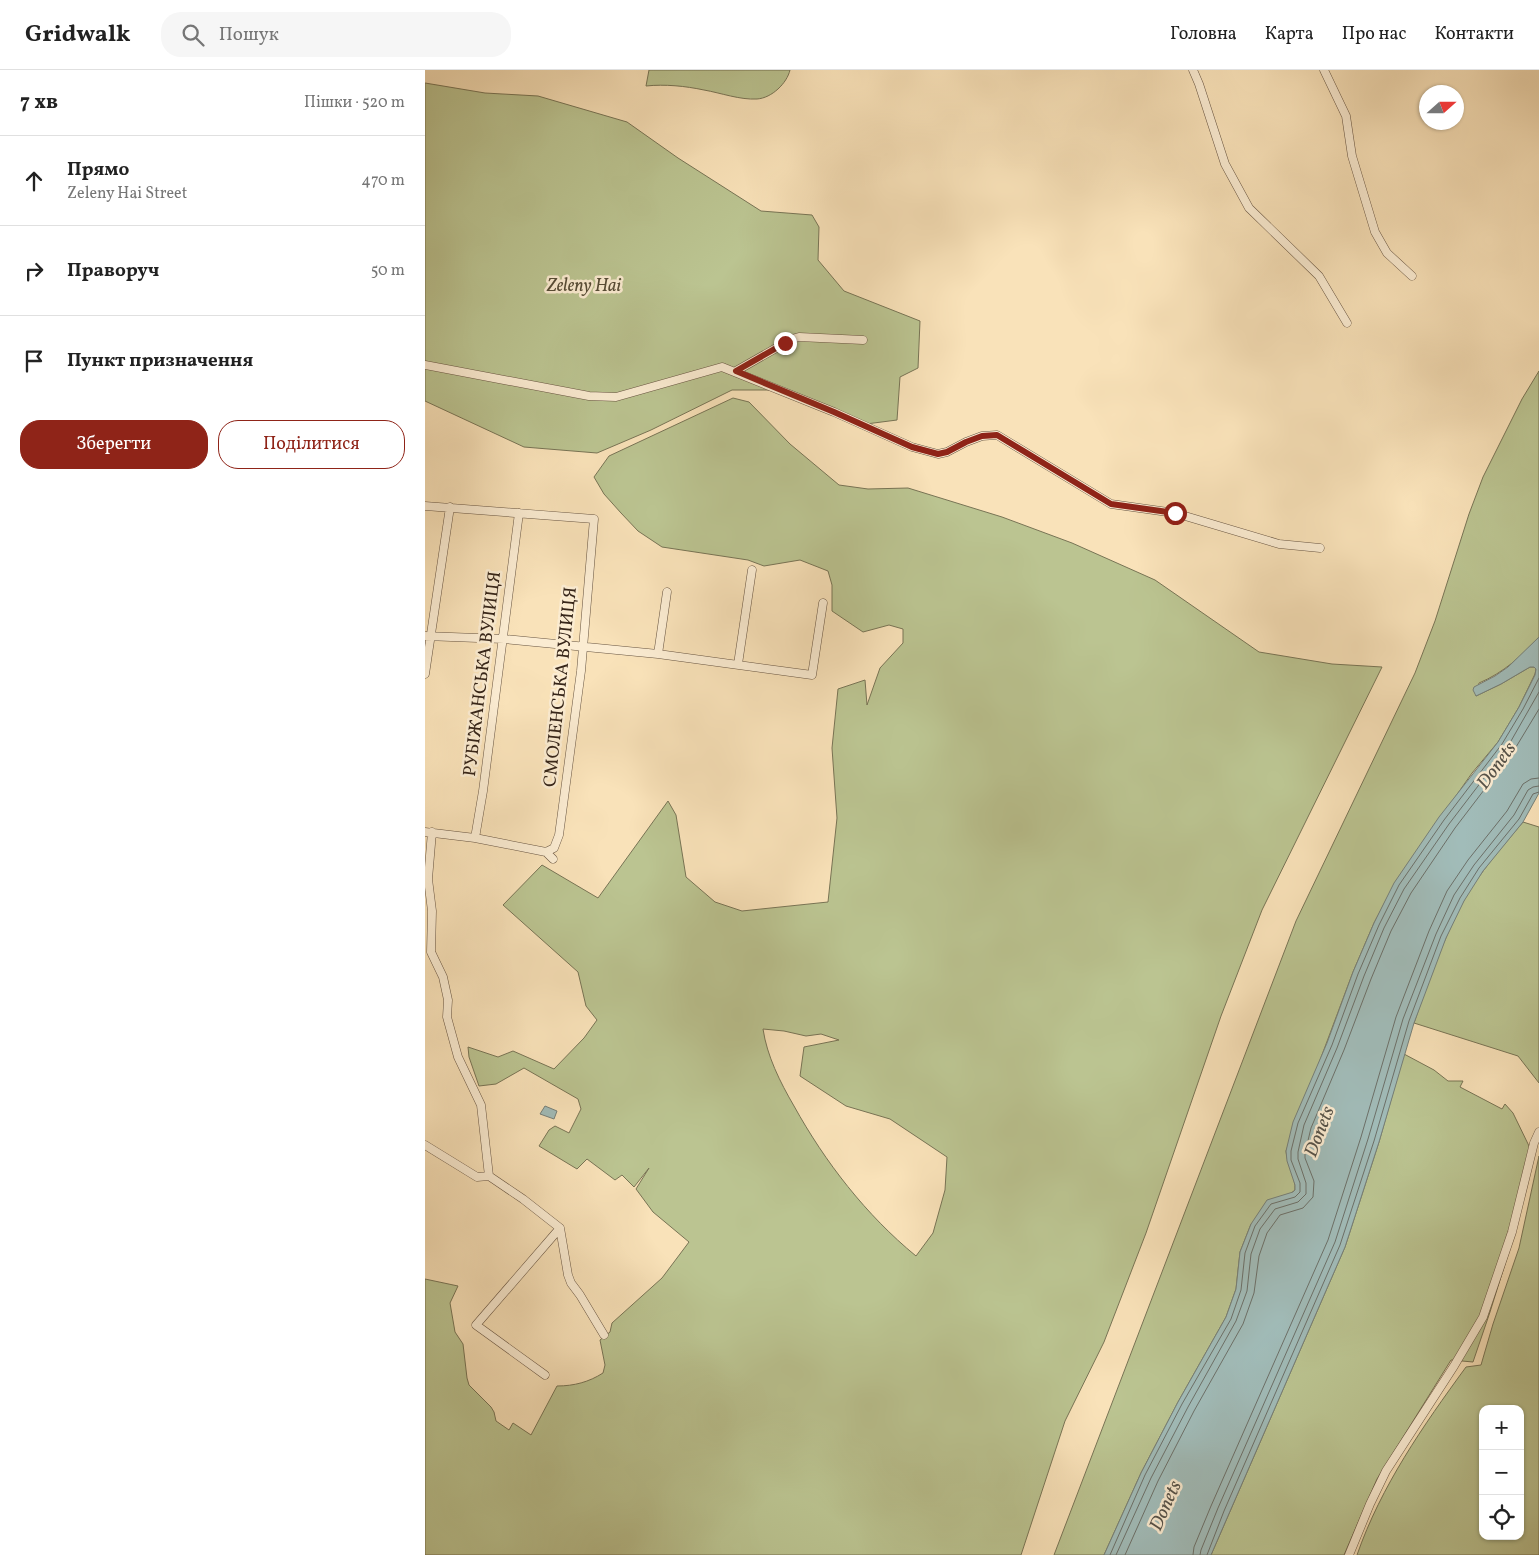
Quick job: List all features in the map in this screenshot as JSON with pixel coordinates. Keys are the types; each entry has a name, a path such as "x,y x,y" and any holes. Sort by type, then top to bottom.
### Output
{"street":[{"path":"1193,70 1225,164 1249,208 1319,276 1347,323"},
{"path":"1324,70 1346,116 1352,156 1375,232 1387,253 1412,276"},
{"path":"736,371 792,339 799,337 863,340"},
{"path":"425,365 589,396 615,397 723,367 834,412 912,447 938,454 947,452 982,436 997,435 1111,504 1175,513 1279,544 1320,548"},
{"path":"425,506 519,513"},
{"path":"425,674 428,636 450,507"},
{"name":"СМОЛЕНСЬКА ВУЛИЦЯ","path":"519,513 593,519 583,647 559,835 554,848 546,852"},
{"name":"РУБІЖАНСЬКА ВУЛИЦЯ","path":"475,838 504,639 519,513"},
{"path":"738,664 753,570"},
{"path":"659,654 667,592"},
{"path":"428,636 504,639 659,654 812,675 823,603"},
{"path":"489,1176 481,1105 458,1057 447,1017 448,1000 443,976 431,952 432,911 428,879 429,832 475,838 546,852 553,859"},
{"path":"1349,1555 1386,1471 1454,1366 1483,1317 1511,1232 1534,1143 1539,1132"},
{"path":"425,1145 477,1177 489,1176 523,1199 560,1228 571,1283 604,1335"},
{"path":"545,1375 476,1325 560,1228"}],"green space":[{"path":"649,70 790,70 786,80 773,93 763,98 751,99 682,86 646,86"},
{"name":"Zeleny Hai","path":"425,83 485,93 538,96 627,122 678,158 761,211 812,215 819,227 818,260 844,291 920,321 918,368 900,377 897,420 866,424 788,390 732,390 651,430 597,453 524,447 425,401"},
{"path":"1539,371 1539,637 1512,663 1479,683 1476,696 1530,667 1536,669 1535,674 1519,707 1498,742 1472,773 1395,883 1374,923 1353,972 1286,1151 1295,1190 1251,1224 1240,1252 1236,1289 1226,1317 1141,1473 1104,1555 1054,1555 1296,921 1415,673 1435,621 1469,514 1483,477 1522,399"},
{"path":"733,398 749,402 790,444 839,485 868,489 908,488 1002,517 1072,543 1155,580 1259,652 1332,664 1382,667 1262,910 1221,1016 1146,1233 1104,1342 1065,1421 1021,1555 425,1555 425,1279 458,1286 450,1303 455,1332 463,1344 469,1385 491,1407 496,1421 509,1430 513,1423 531,1435 557,1386 581,1383 603,1373 605,1365 600,1340 610,1332 612,1323 662,1278 689,1242 653,1212 636,1189 649,1168 634,1187 622,1175 615,1180 587,1159 577,1169 539,1146 549,1130 555,1126 569,1133 581,1109 578,1099 524,1068 496,1084 479,1086 469,1057 468,1047 498,1057 513,1051 554,1069 584,1038 597,1020 586,1006 578,972 503,905 542,865 598,898 668,801 676,815 686,877 715,902 742,911 828,902 837,818 832,748 838,689 865,680 867,705 880,668 903,643 903,629 889,625 863,632 832,611 832,585 828,571 800,560 764,566 748,560 662,547 638,531 604,494 594,477 609,456","holes":["763,1029 806,1036 821,1034 839,1040 804,1047 800,1076 846,1106 890,1119 947,1157 945,1190 933,1233 916,1256 880,1223 848,1187 806,1127 775,1069"]},
{"path":"1523,822 1539,827 1539,1083 1518,1056 1414,1023 1442,946 1463,902 1483,871"},
{"path":"1404,1054 1434,1070 1448,1081 1463,1081 1460,1087 1502,1109 1505,1104 1513,1113 1530,1148 1516,1229 1473,1362 1451,1360 1377,1479 1344,1555 1211,1555 1345,1247 1379,1142"},
{"path":"1539,1156 1539,1555 1357,1555 1378,1505 1419,1434 1466,1367 1481,1365 1519,1248"}],"water":[{"name":"Donets","path":"1539,637 1539,793 1523,822 1483,871 1464,901 1446,938 1414,1023 1379,1142 1345,1247 1211,1555 1104,1555 1141,1473 1226,1317 1236,1289 1240,1252 1251,1224 1267,1200 1295,1190 1286,1151 1293,1122 1327,1043 1353,972 1374,923 1394,883 1439,817 1498,742 1519,707 1535,675 1536,669 1530,667 1476,696 1473,690 1474,687 1508,667"},
{"path":"545,1106 557,1111 554,1119 540,1114"}],"route":[{"path":"785,343 736,371 912,447 938,454 947,452 982,436 997,435 1111,504 1175,513"}]}
